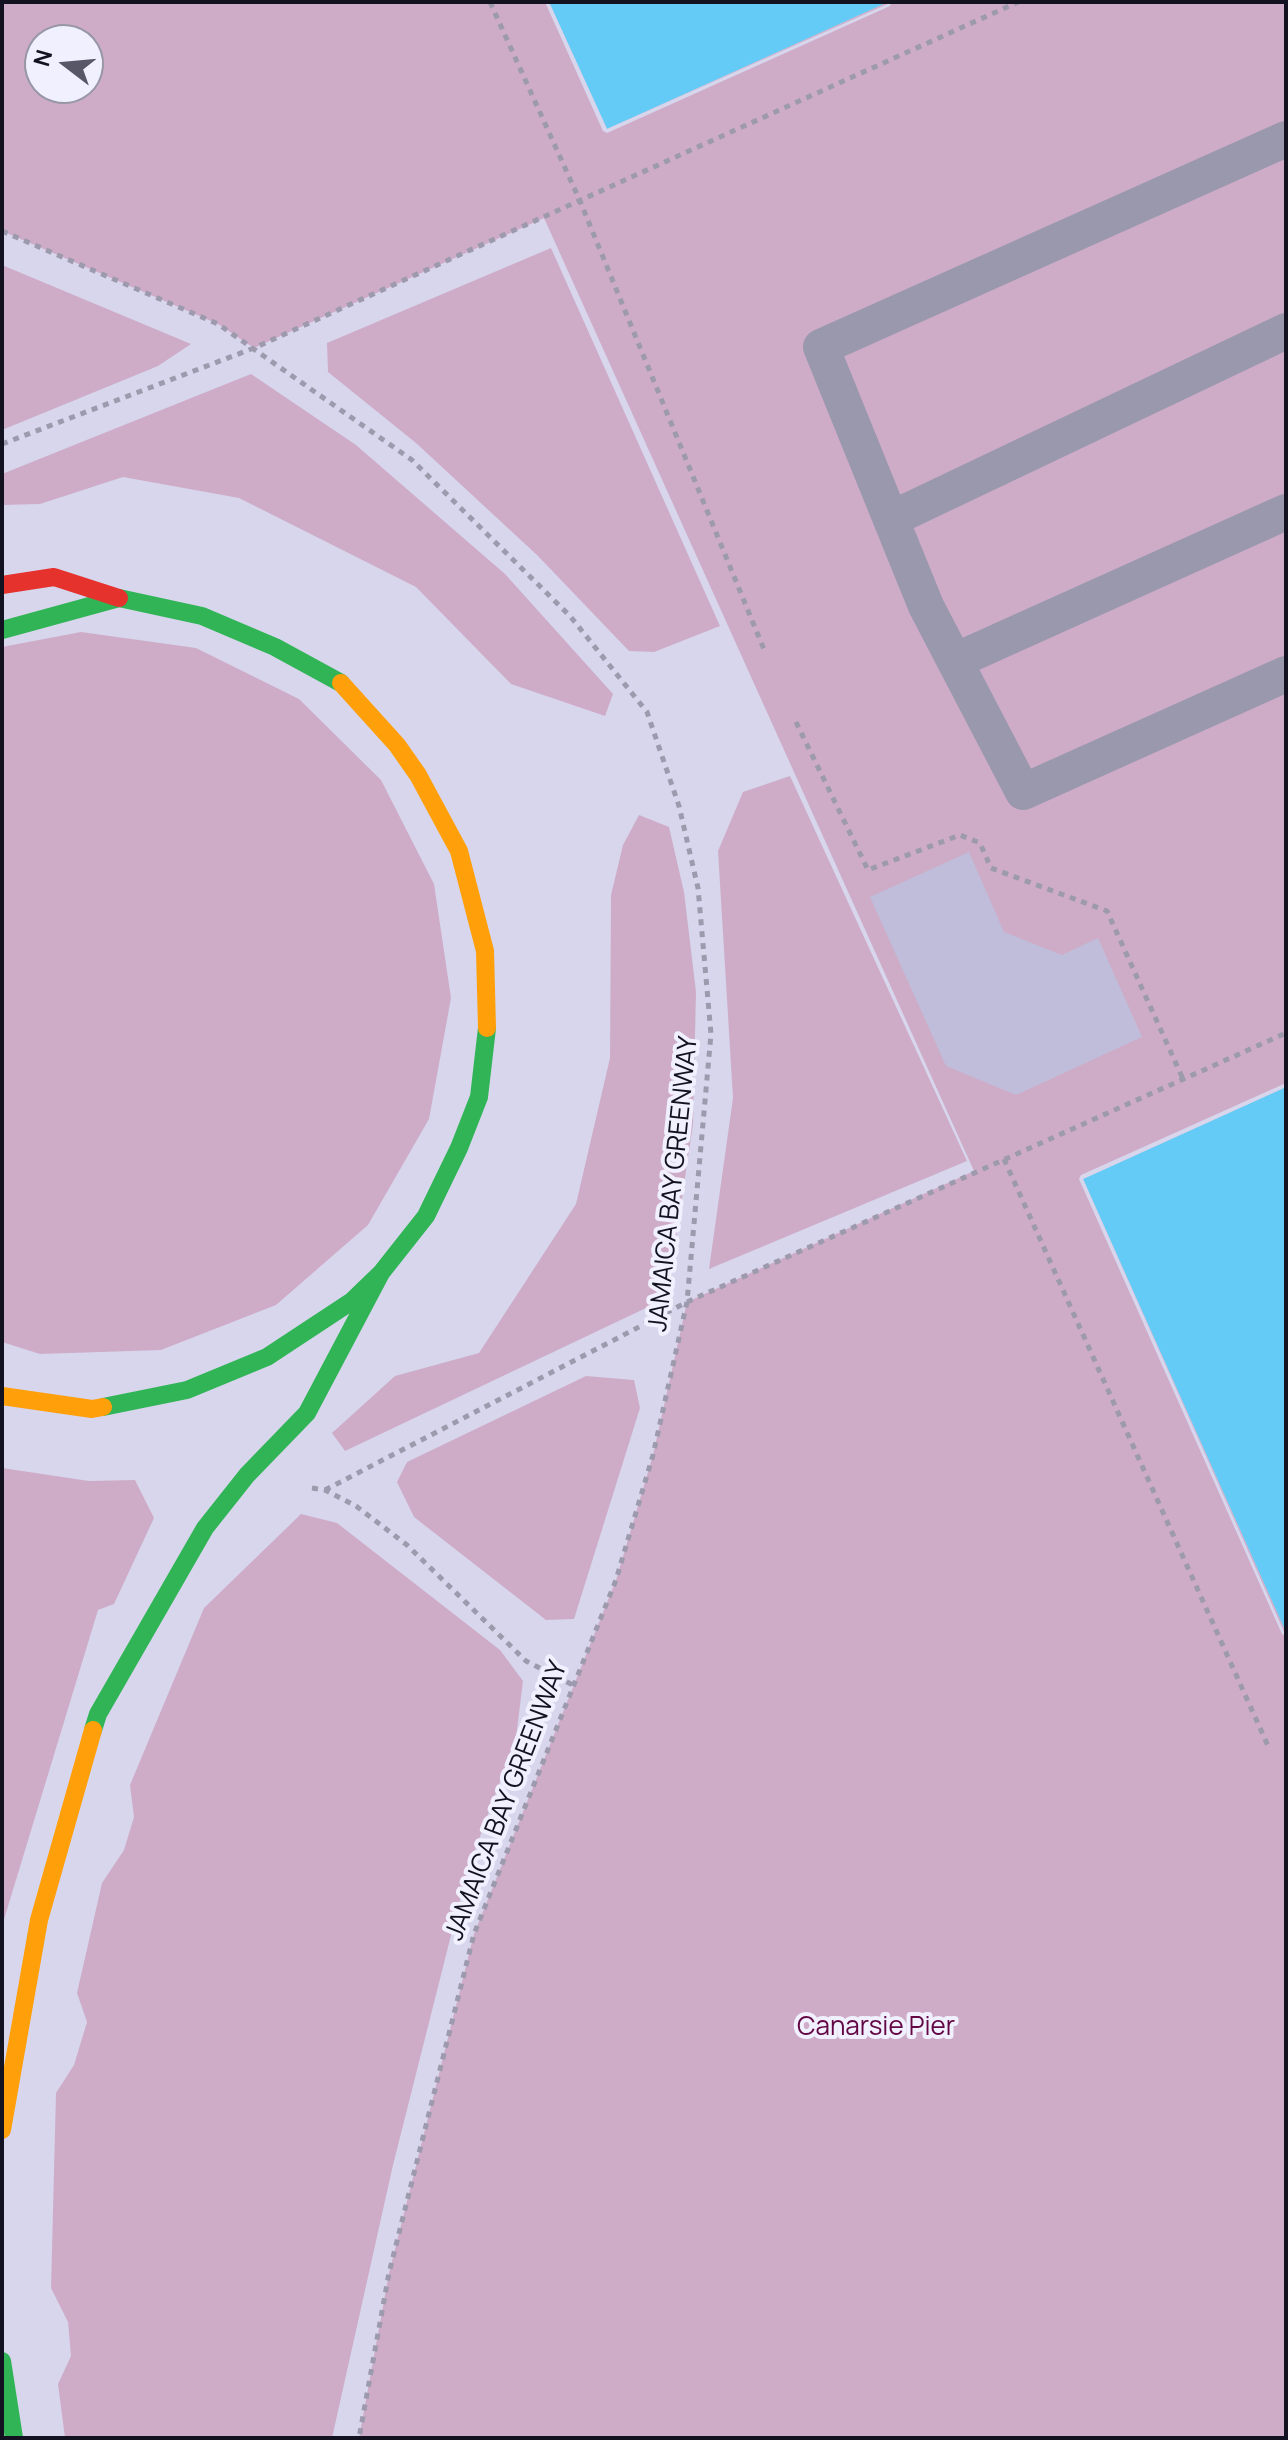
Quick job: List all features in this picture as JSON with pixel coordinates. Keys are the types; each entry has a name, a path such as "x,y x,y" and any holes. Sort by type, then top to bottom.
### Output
{"main road":[{"path":"2,585 54,577 119,598 202,616 275,647 338,680 397,745 418,775 459,851 485,951 488,1020 479,1097 459,1148 426,1216 381,1273 352,1301 267,1357 187,1390 92,1409 2,1396"},
{"path":"2,630 119,598"},
{"path":"2,2130 39,1920 98,1714 205,1528 247,1475 307,1413 381,1273"},
{"path":"2,2361 14,2438"}],"lane":[{"path":"1286,139 821,347 926,606 1023,792 1286,674"},
{"path":"891,519 1286,331"},
{"path":"955,661 1286,512"}],"path":[{"path":"490,2 580,201 765,652"},
{"path":"2,444 254,348 1018,2"},
{"name":"JAMAICA BAY GREENWAY","path":"2,231 218,324 412,460 570,616 647,712 679,806 698,888 711,1034 687,1302 653,1455 620,1566 474,1934 389,2273 359,2438"},
{"path":"796,722 868,870 960,835 980,843 991,868 1107,911 1183,1079"},
{"path":"325,1490 687,1302 1286,1033"},
{"path":"1004,1159 1269,1748"},
{"path":"311,1488 325,1490 356,1506 407,1545 526,1661 573,1685"}],"green space":[{"name":"Canarsie Pier","path":"2,2 549,2 607,129 888,2 1286,2 1286,1087 1083,1179 1286,1632 1286,2438 359,2438 389,2273 474,1934 616,1580 653,1455 687,1302 974,1171 544,218 254,348 218,324 2,231"},
{"path":"551,248 720,626 654,652 629,651 537,555 416,443 328,372 327,343"},
{"path":"2,265 191,344 158,366 2,430"},
{"path":"251,374 356,445 505,574 613,694 605,716 511,684 416,587 239,498 123,477 40,504 2,505 2,474"},
{"path":"81,632 196,648 299,699 381,780 434,884 451,998 429,1119 368,1225 276,1305 161,1350 40,1354 2,1342 2,647"},
{"path":"790,776 967,1161 709,1269 733,1098 718,851 743,792"},
{"path":"639,815 669,827 684,892 696,992 693,1124 667,1298 345,1451 332,1433 395,1376 479,1353 576,1204 610,1058 611,895 623,845"},
{"path":"586,1376 634,1380 640,1408 574,1619 546,1620 414,1517 397,1482 407,1462"},
{"path":"2,1468 89,1481 135,1480 154,1518 114,1604 98,1610 2,1926"},
{"path":"301,1514 337,1523 500,1650 523,1681 516,1738 467,1872 393,2165 332,2438 65,2438 58,2384 71,2356 68,2322 51,2288 56,2093 74,2065 87,2022 77,1993 102,1883 124,1850 134,1817 130,1785 204,1608"}],"water":[{"path":"549,2 888,2 607,129"},
{"path":"1286,1087 1286,1632 1083,1179"}],"pier":[{"path":"545,2 549,2 607,129 892,2 890,6 607,133 603,131"},
{"path":"1286,1083 1286,1087 1083,1179 1286,1636 1282,1634 1079,1179 1081,1175"}],"building":[{"path":"969,852 1004,932 1062,955 1098,938 1142,1037 1016,1095 946,1066 870,897"}],"traffic: fast":[{"path":"2,630 119,598 202,616 275,647 341,683"},
{"path":"103,1407 187,1390 267,1357 352,1301 381,1273 426,1216 459,1148 479,1097 487,1028"},
{"path":"93,1730 98,1714 205,1528 247,1475 307,1413 381,1273"},
{"path":"2,2361 14,2438"}],"traffic: slow":[{"path":"341,683 397,745 418,775 459,851 485,951 487,1028"},
{"path":"2,1396 92,1409 103,1407"},
{"path":"2,2130 39,1920 93,1730"}],"traffic: jam":[{"path":"2,585 54,577 119,598"}]}
